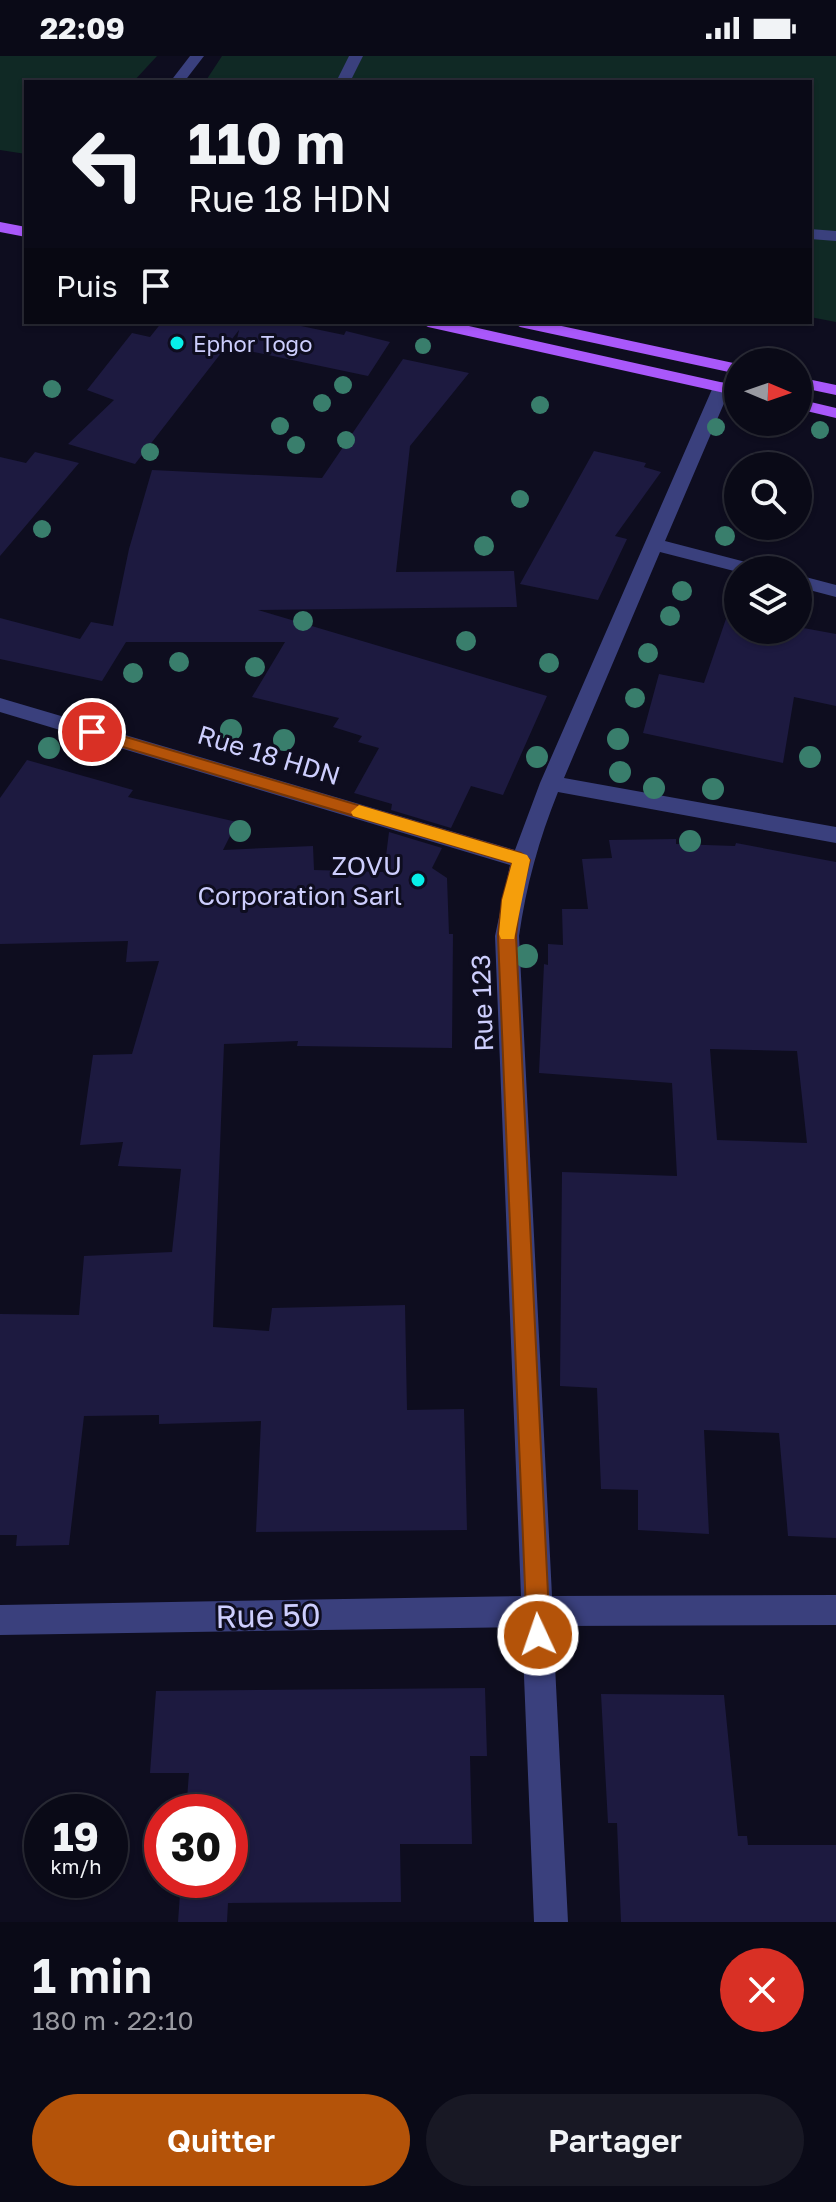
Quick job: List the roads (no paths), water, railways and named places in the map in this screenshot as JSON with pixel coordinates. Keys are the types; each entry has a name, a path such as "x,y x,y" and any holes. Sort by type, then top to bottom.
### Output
{"main road":[{"path":"0,211 24,217"},
{"path":"0,227 24,232"},
{"path":"438,324 724,381"},
{"path":"527,324 724,380"},
{"path":"812,385 836,390"},
{"path":"812,407 836,413"}],"street":[{"path":"179,80 197,56"},
{"path":"344,80 356,56"},
{"path":"812,234 836,236"},
{"name":"Rue 123","path":"551,1922 507,936 511,900 521,860 551,783 655,545 724,402"},
{"path":"655,545 724,562"},
{"path":"812,585 836,591"},
{"name":"Rue 18 HDN","path":"0,705 521,860"},
{"path":"551,783 836,835"},
{"name":"Rue 50","path":"0,1620 537,1611 836,1610"}],"place":[{"name":"Ephor Togo","path":"177,343"},
{"name":"ZOVU Corporation Sarl","path":"418,880"}]}
